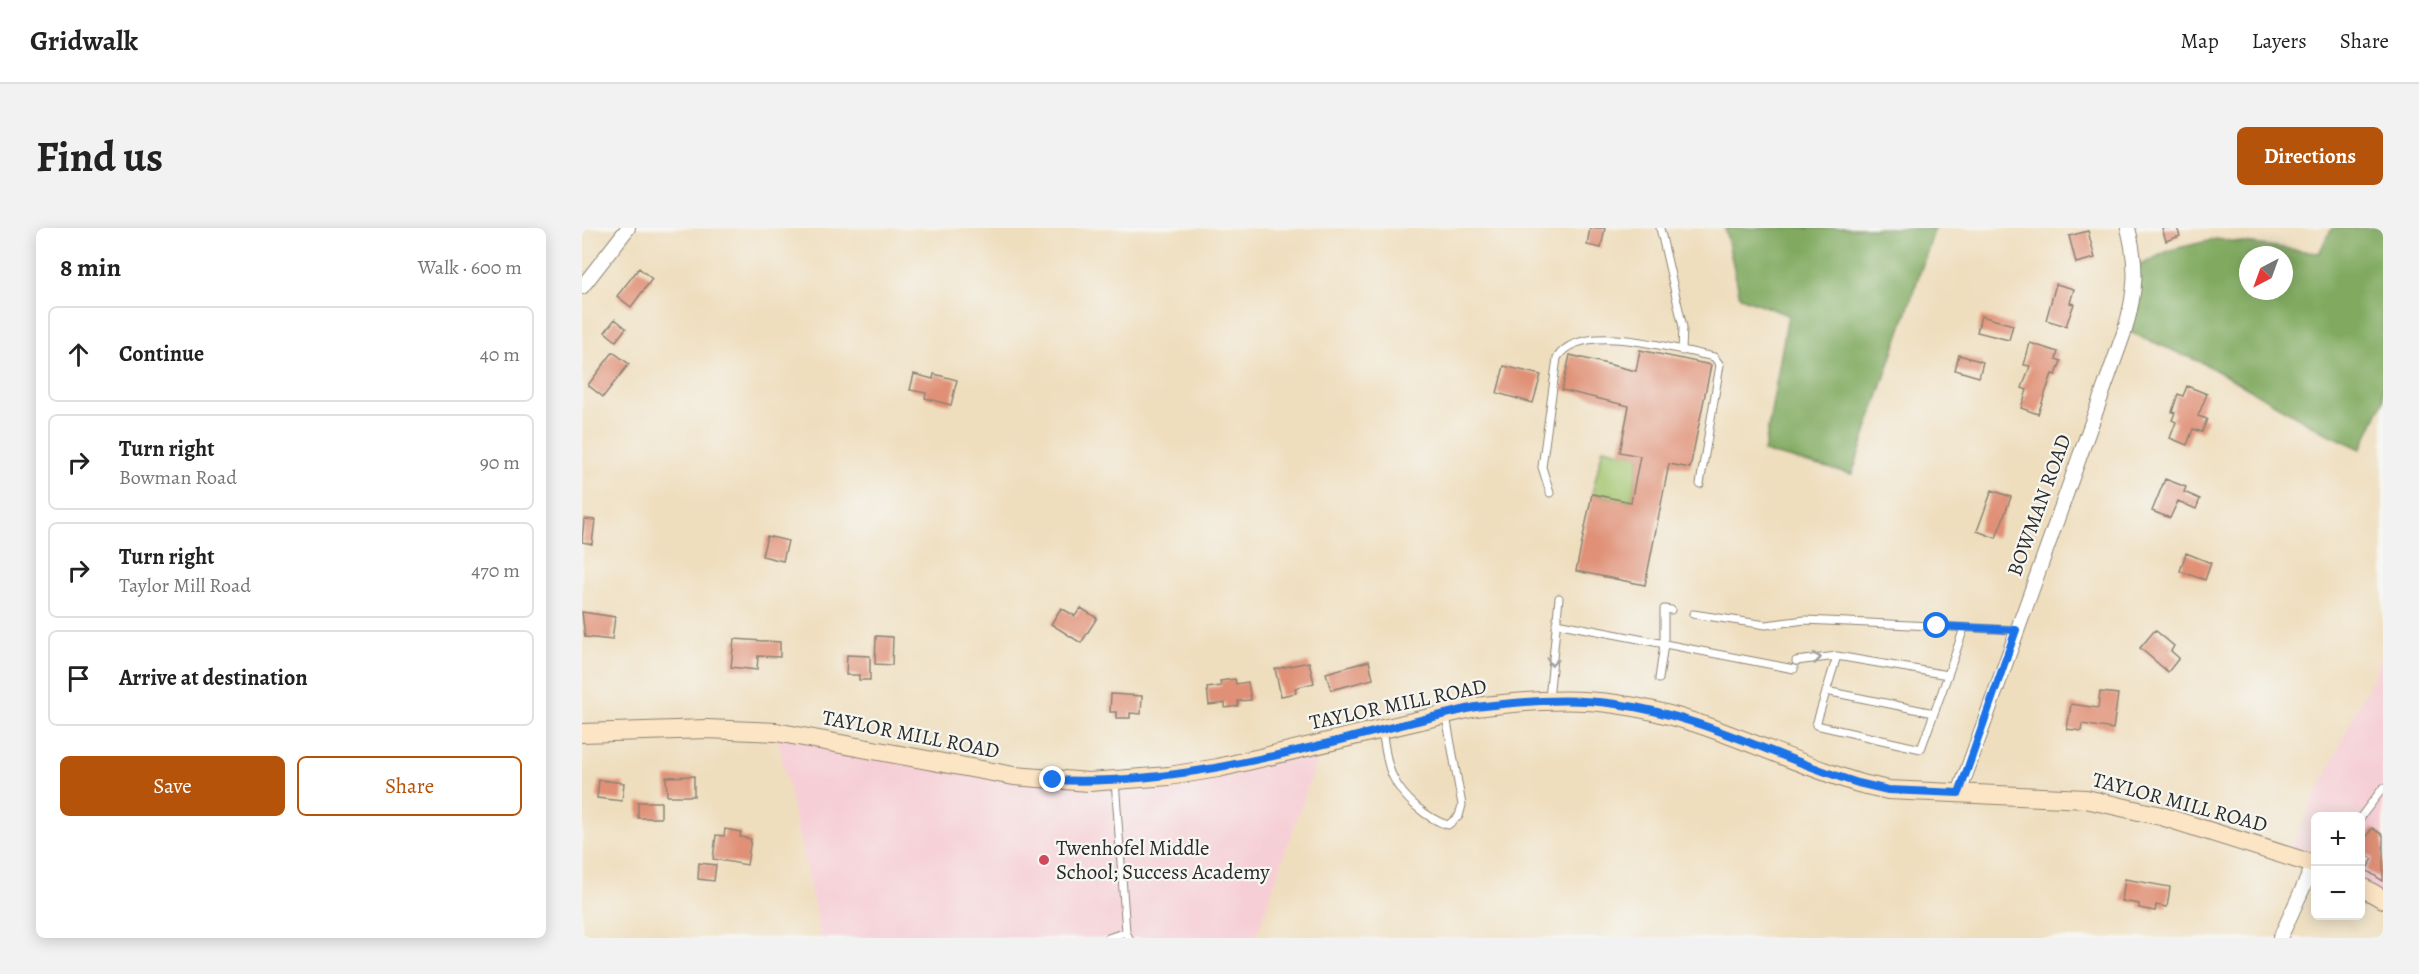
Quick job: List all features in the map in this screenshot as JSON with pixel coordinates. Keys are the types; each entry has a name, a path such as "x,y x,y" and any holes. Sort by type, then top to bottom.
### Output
{"main road":[{"name":"TAYLOR MILL ROAD","path":"582,733 707,729 776,732 1014,776 1080,782 1169,776 1218,768 1445,714 1510,703 1616,704 1664,714 1858,783 1888,790 2071,796 2110,803 2244,840 2311,863"},
{"path":"2365,888 2383,899"}],"street":[{"path":"582,287 628,228"},
{"name":"BOWMAN ROAD","path":"1959,793 2128,320 2136,286 2135,264 2128,228"},
{"path":"2280,938 2314,866"}],"lane":[{"path":"1660,228 1683,327 1682,351"},
{"path":"1550,493 1542,467 1557,358 1562,349 1575,342 1621,338 1714,357 1720,365 1700,484"},
{"path":"1549,702 1558,598"},
{"path":"1659,679 1664,644 1664,609 1671,610"},
{"path":"1693,614 1766,624 1806,620 2016,630"},
{"path":"1556,623 1794,669"},
{"path":"1837,656 1816,725 1921,749 1964,627"},
{"path":"1796,661 1837,656 1948,675"},
{"path":"1826,691 1934,712"},
{"path":"1381,729 1392,777 1425,813 1437,822 1448,825 1459,816 1462,805 1445,714"},
{"path":"1107,938 1128,935 1115,780"},
{"path":"2365,813 2383,788"}],"shaded area":[{"path":"2383,654 2383,899 2365,888 2365,812 2311,812 2311,864 2288,855"},
{"name":"Twenhofel Middle School; Success Academy","path":"776,732 1089,782 1323,743 1256,938 821,938"}],"green space":[{"path":"1725,228 1935,228 1852,474 1764,452 1788,315 1740,297"},
{"path":"2332,228 2383,228 2383,402 2361,449 2322,431 2205,364 2125,330 2135,268 2170,250 2216,239 2268,246 2239,246 2239,300 2293,300 2293,249 2319,253"},
{"path":"1603,448 1640,456 1631,502 1592,494"}],"building":[{"path":"1590,228 1605,228 1601,248 1587,245"},
{"path":"2162,228 2177,228 2180,236 2166,241"},
{"path":"2088,231 2095,258 2076,263 2069,236"},
{"path":"639,268 652,279 631,307 617,296"},
{"path":"2056,284 2074,289 2070,303 2074,304 2066,326 2046,320"},
{"path":"1981,316 2013,325 2009,340 1977,332"},
{"path":"615,319 626,328 616,341 605,332"},
{"path":"2030,343 2058,352 2056,359 2061,361 2056,375 2052,374 2038,414 2021,408 2027,390 2022,388 2030,366 2024,365"},
{"path":"1640,350 1711,365 1690,468 1669,464 1645,585 1576,571 1592,494 1631,502 1640,456 1620,452 1629,406 1562,390 1570,355 1636,371"},
{"path":"613,352 629,364 603,397 588,385"},
{"path":"1959,355 1983,362 1979,377 1955,370"},
{"path":"1504,366 1541,375 1533,403 1497,393"},
{"path":"914,374 933,379 934,374 957,380 951,405 925,398 926,393 910,390"},
{"path":"2187,386 2207,394 2198,416 2207,419 2202,432 2193,429 2187,445 2170,438 2176,422 2172,420 2175,413 2172,412 2178,394 2183,396"},
{"path":"2165,479 2186,487 2184,492 2200,499 2196,509 2178,501 2170,518 2152,511"},
{"path":"1992,490 2011,497 1996,538 1977,531"},
{"path":"584,519 595,520 592,544 582,542"},
{"path":"767,536 788,541 783,561 762,556"},
{"path":"2186,553 2211,563 2205,580 2180,571"},
{"path":"1061,608 1075,616 1081,608 1097,618 1081,643 1051,624"},
{"path":"582,612 615,617 612,640 585,637"},
{"path":"2155,630 2174,646 2171,651 2179,658 2168,672 2140,648"},
{"path":"876,636 893,637 892,665 875,664"},
{"path":"734,639 780,642 780,657 758,656 757,670 731,667"},
{"path":"847,655 870,656 870,680 859,680 859,675 846,675"},
{"path":"1369,661 1373,679 1331,690 1326,673"},
{"path":"1309,662 1314,683 1295,688 1296,693 1281,696 1275,669"},
{"path":"1235,679 1236,684 1248,682 1251,700 1238,701 1238,706 1225,708 1225,703 1209,705 1207,688 1221,686 1220,681"},
{"path":"2100,692 2118,694 2113,729 2082,724 2081,731 2067,729 2071,704 2098,708"},
{"path":"1111,694 1142,696 1141,714 1130,713 1130,718 1116,718 1116,712 1110,712"},
{"path":"694,776 694,796 667,796 666,777"},
{"path":"599,780 624,783 622,801 597,798"},
{"path":"638,802 661,802 661,818 638,818"},
{"path":"2372,828 2383,835 2383,881 2366,870 2373,859 2365,854 2365,839"},
{"path":"725,829 741,832 740,837 751,839 747,865 713,859 716,835 724,836"},
{"path":"699,863 716,865 714,881 698,879"},
{"path":"2125,879 2170,887 2167,907 2156,905 2155,911 2139,908 2139,904 2122,901"}],"place":[{"name":"Twenhofel Middle School; Success Academy","path":"1044,860"}],"route":[{"path":"1053,780 1089,782 1169,776 1218,768 1476,707 1510,703 1571,701 1616,704 1664,714 1858,783 1888,790 1959,793 2016,630 1937,626"}]}
